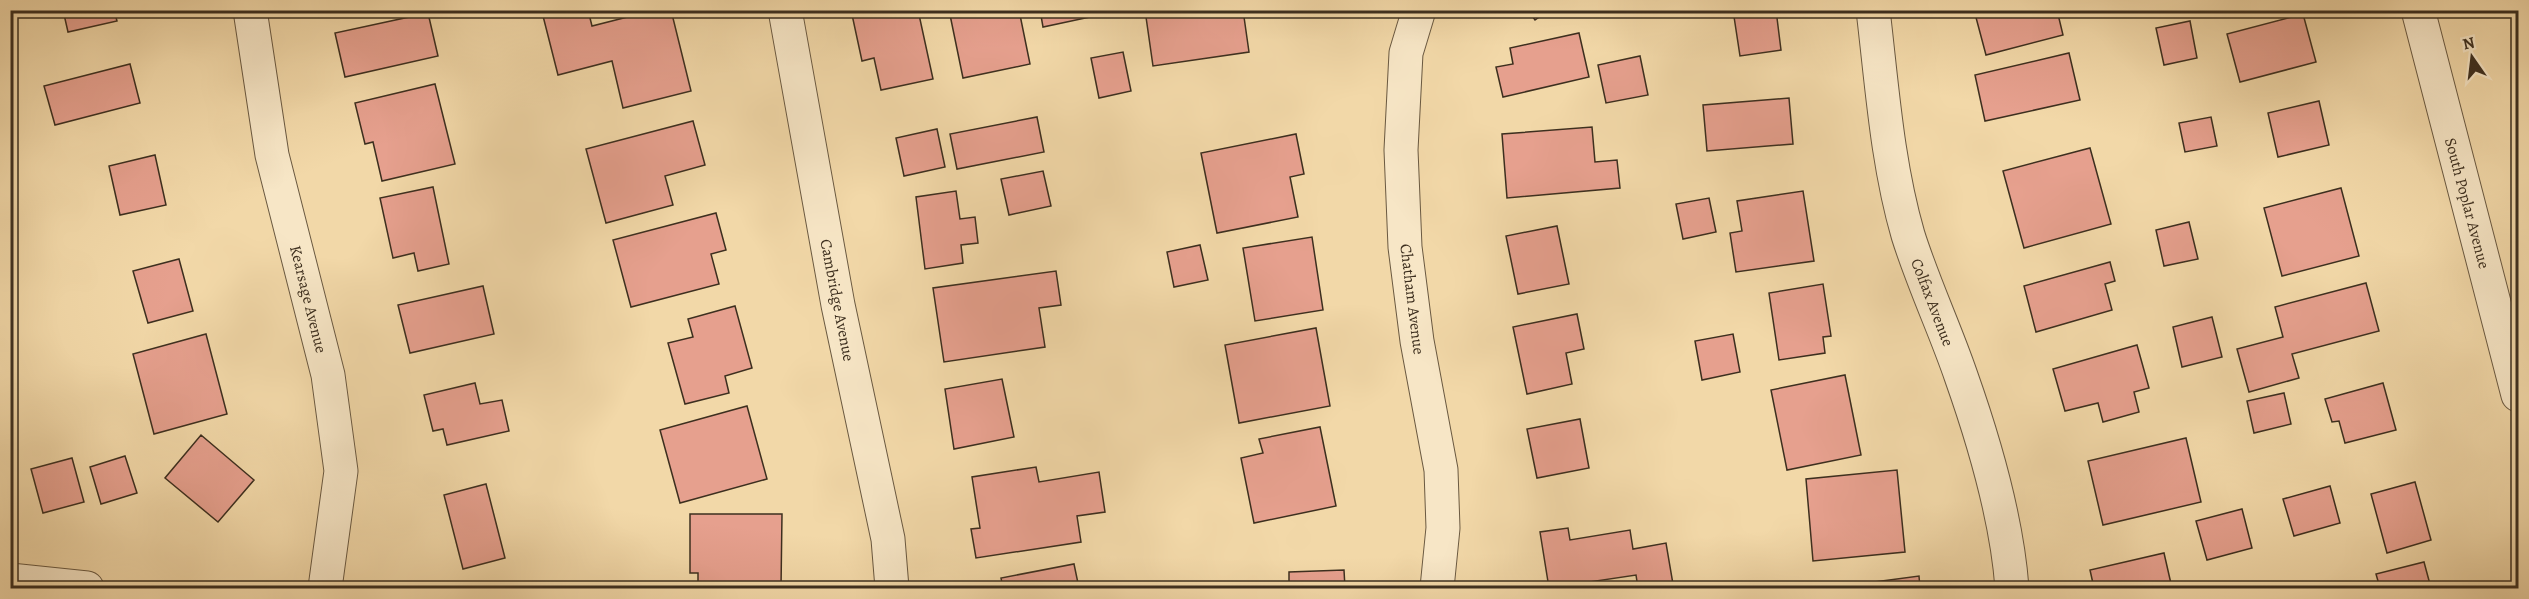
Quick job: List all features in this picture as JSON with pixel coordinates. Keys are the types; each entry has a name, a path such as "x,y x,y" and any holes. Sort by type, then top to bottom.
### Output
{"street":[{"name":"Kearsage Avenue","path":"250,10 272,155 328,375 340,460 341,471 325,588"},
{"name":"Cambridge Avenue","path":"784,10 838,305 888,539 892,588"},
{"name":"Chatham Avenue","path":"1419,10 1406,53 1401,150 1405,247 1417,341 1441,470 1443,528 1437,588"},
{"name":"Colfax Avenue","path":"1873,10 1895,177 1908,236 1962,378 2000,505 2011,566 2012,588"},
{"name":"South Poplar Avenue","path":"2418,10 2518,395"},
{"path":"10,580 87,588"}],"building":[{"path":"63,10 114,10 117,21 68,32"},
{"path":"567,10 588,10 592,26 655,10 671,10 691,91 623,108 612,61 558,75 543,16"},
{"path":"851,10 918,10 933,79 881,90 874,58 862,61"},
{"path":"949,10 1019,10 1030,64 963,78"},
{"path":"1040,10 1109,10 1109,13 1043,27"},
{"path":"1145,10 1243,10 1249,52 1153,66"},
{"path":"1270,10 1308,10 1271,16"},
{"path":"1528,10 1549,10 1535,20"},
{"path":"1733,10 1755,10 1756,12 1776,10 1781,50 1740,56"},
{"path":"1974,10 2057,10 2063,35 1986,55"},
{"path":"428,13 438,56 345,77 335,33"},
{"path":"2303,14 2316,62 2240,82 2227,34"},
{"path":"2190,21 2197,58 2164,65 2156,28"},
{"path":"1579,33 1589,77 1503,97 1496,67 1513,64 1510,48"},
{"path":"1123,52 1131,91 1099,98 1091,58"},
{"path":"2069,53 2080,100 1985,121 1975,75"},
{"path":"1640,56 1648,95 1606,103 1598,65"},
{"path":"130,64 140,103 55,125 44,86"},
{"path":"435,84 455,164 382,181 373,142 365,144 355,103"},
{"path":"1789,98 1793,144 1707,151 1703,105"},
{"path":"2319,101 2329,145 2278,157 2268,113"},
{"path":"1037,117 1044,152 957,169 950,134"},
{"path":"2211,117 2217,146 2185,152 2179,123"},
{"path":"693,121 705,165 665,176 673,205 606,223 586,149"},
{"path":"1592,127 1595,162 1617,160 1620,188 1507,198 1502,134"},
{"path":"937,129 945,167 904,176 896,138"},
{"path":"1296,134 1304,174 1290,177 1298,217 1217,233 1201,153"},
{"path":"2090,148 2111,224 2024,248 2003,171"},
{"path":"155,155 166,205 120,215 109,166"},
{"path":"1043,171 1051,206 1009,215 1001,179"},
{"path":"433,187 449,264 418,271 414,253 393,258 380,198"},
{"path":"2341,188 2359,256 2282,276 2264,208"},
{"path":"956,191 960,219 975,217 978,243 961,245 963,263 925,269 916,197"},
{"path":"1803,191 1814,261 1736,272 1730,233 1742,231 1737,201"},
{"path":"1709,198 1716,232 1683,239 1676,204"},
{"path":"716,213 726,250 711,254 719,284 631,307 613,240"},
{"path":"2189,222 2198,259 2164,266 2156,230"},
{"path":"1557,226 1569,284 1518,294 1506,236"},
{"path":"1312,237 1323,310 1255,321 1243,248"},
{"path":"1200,245 1208,280 1174,287 1167,252"},
{"path":"179,259 193,311 148,323 133,271"},
{"path":"2110,262 2115,281 2105,284 2112,310 2036,332 2024,286"},
{"path":"1056,271 1061,305 1039,308 1045,347 944,362 933,288"},
{"path":"2366,283 2379,331 2292,354 2299,378 2249,392 2237,349 2283,337 2275,307"},
{"path":"1823,284 1831,336 1823,337 1825,353 1779,360 1769,293"},
{"path":"483,286 494,334 410,353 398,305"},
{"path":"735,306 752,368 725,376 729,393 685,404 668,343 693,337 688,319"},
{"path":"1577,314 1584,349 1566,353 1572,384 1527,394 1513,327"},
{"path":"2212,317 2222,357 2182,367 2173,327"},
{"path":"1316,328 1330,406 1239,423 1225,345"},
{"path":"206,334 227,414 154,434 133,354"},
{"path":"1733,334 1740,372 1702,380 1695,341"},
{"path":"2137,345 2149,388 2134,392 2139,412 2103,422 2098,403 2065,411 2053,369"},
{"path":"1845,375 1861,455 1787,470 1771,390"},
{"path":"1002,379 1014,437 954,449 945,389"},
{"path":"475,383 480,404 502,400 509,431 447,445 443,429 433,431 424,395"},
{"path":"2383,383 2396,430 2345,443 2339,421 2332,422 2325,399"},
{"path":"2284,393 2291,424 2254,433 2247,401"},
{"path":"747,406 767,479 680,503 660,430"},
{"path":"1580,419 1589,468 1537,478 1527,429"},
{"path":"1320,427 1336,506 1254,523 1241,458 1263,453 1259,439"},
{"path":"201,435 254,480 218,522 165,478"},
{"path":"2186,438 2201,502 2103,525 2088,461"},
{"path":"125,456 137,493 101,504 90,467"},
{"path":"72,458 84,502 43,513 31,469"},
{"path":"1036,467 1039,482 1099,472 1105,512 1077,516 1081,542 976,558 971,529 980,528 972,477"},
{"path":"1897,470 1905,552 1813,561 1806,479"},
{"path":"2415,482 2431,540 2387,553 2371,494"},
{"path":"486,484 505,558 463,569 444,495"},
{"path":"2330,486 2340,523 2294,536 2283,499"},
{"path":"2242,509 2252,548 2207,560 2196,521"},
{"path":"690,514 782,514 781,588 698,588 698,573 690,573"},
{"path":"1568,528 1570,540 1630,530 1633,549 1666,543 1673,584 1638,588 1636,575 1549,588 1540,532"},
{"path":"2164,553 2172,588 2094,588 2090,570"},
{"path":"2424,562 2431,588 2380,588 2376,574"},
{"path":"1074,564 1079,588 1003,588 1001,578"},
{"path":"1344,570 1345,588 1270,588 1289,587 1289,572"},
{"path":"1919,576 1920,588 1852,588 1852,585"},
{"path":"2449,583 2451,588 2431,588"}]}
